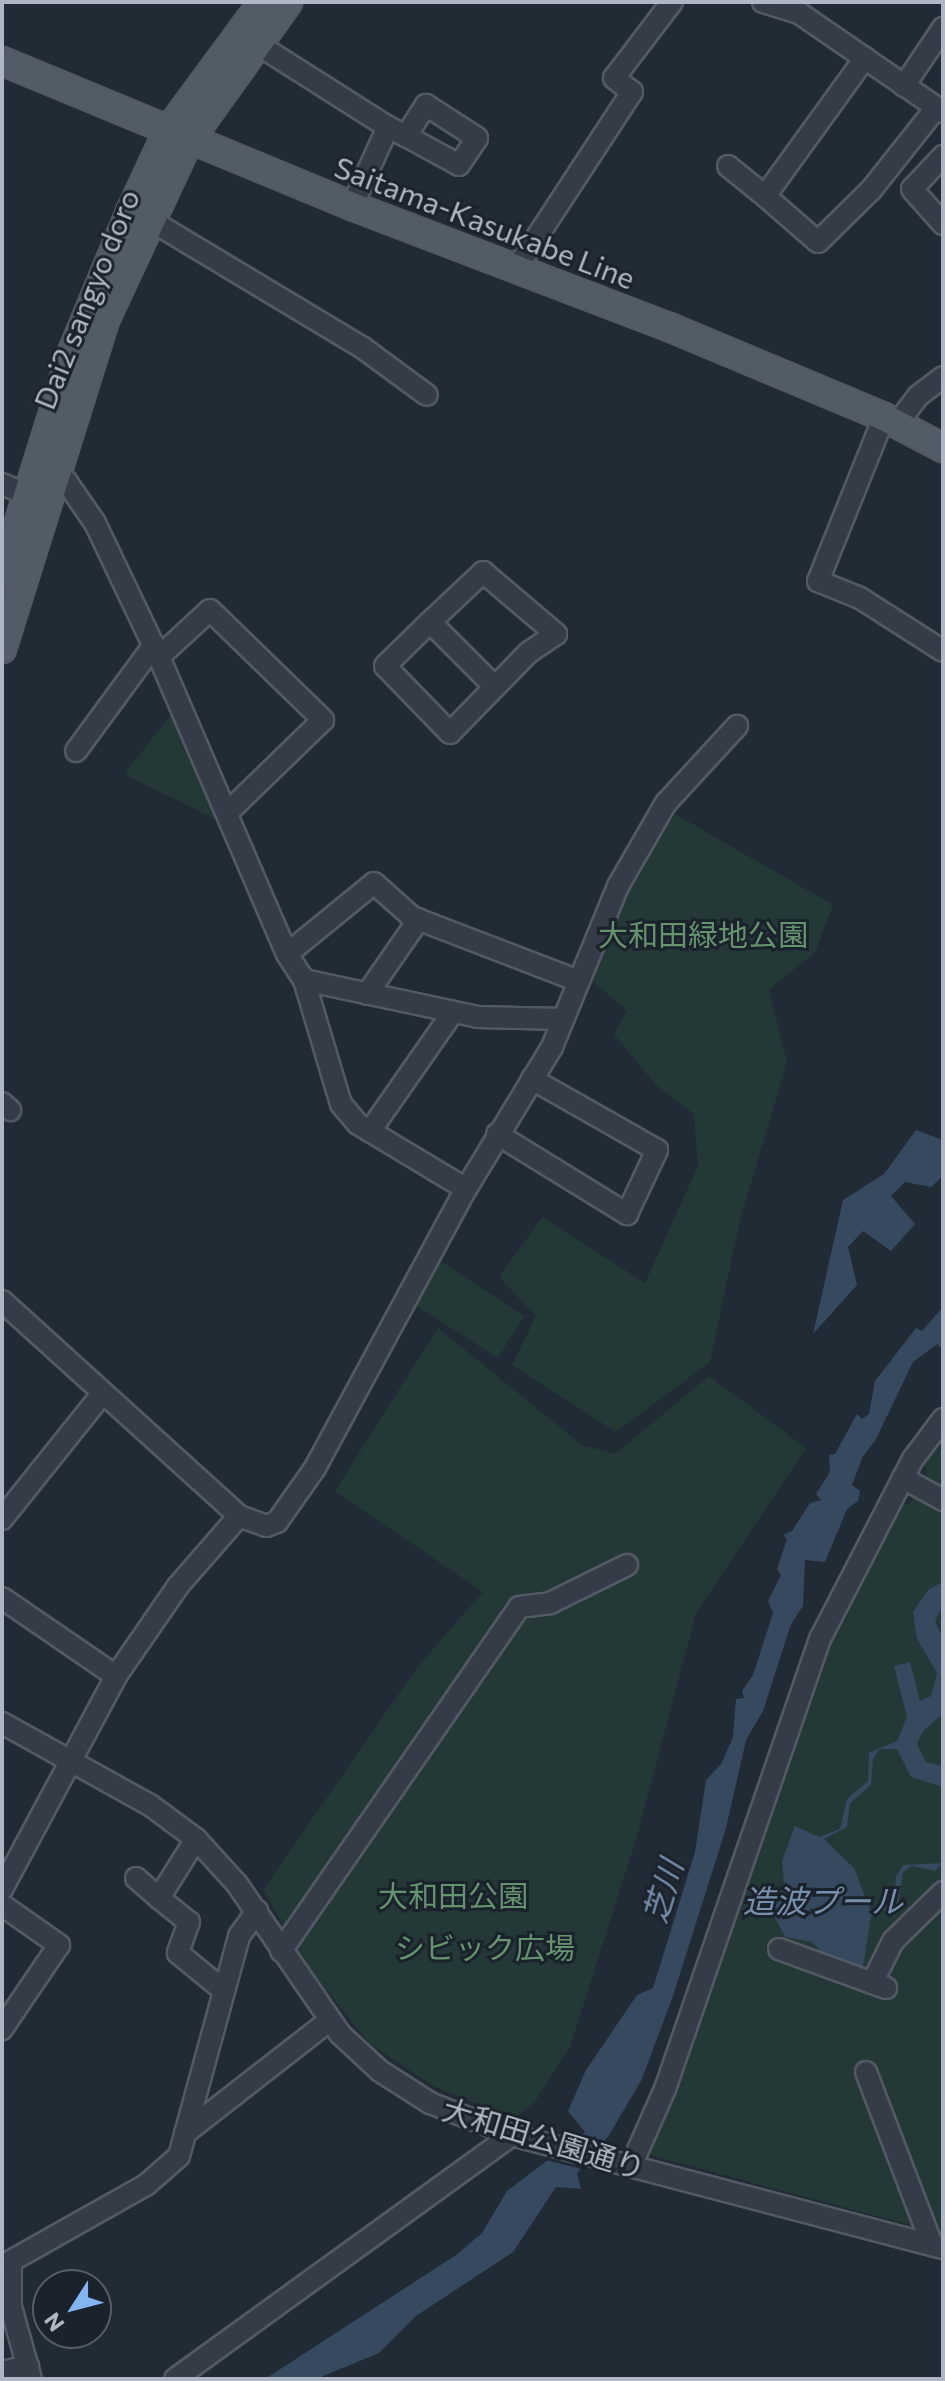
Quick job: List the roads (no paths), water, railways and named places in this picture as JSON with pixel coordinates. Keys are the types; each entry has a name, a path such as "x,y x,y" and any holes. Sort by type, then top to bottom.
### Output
{"main road":[{"name":"Dai2 sangyo doro","path":"2,576 89,308 178,136 263,2"},
{"name":"Dai2 sangyo doro","path":"2,649 33,486 150,220 178,136 257,44 288,2"},
{"name":"Saitama-Kasukabe Line","path":"2,61 178,136 890,420 943,448"}],"street":[{"path":"516,269 632,92 614,78 672,2"},
{"path":"728,166 818,242 871,190 940,110 799,13 763,2"},
{"path":"904,86 943,28"},
{"path":"257,44 397,132 352,206"},
{"path":"765,196 865,58"},
{"path":"943,156 912,189 943,224"},
{"path":"150,220 363,348 427,395"},
{"path":"943,377 890,420 818,581 860,598 943,651"},
{"path":"33,486 66,481 95,523 229,811 287,954 304,980 341,1104 370,1131 466,1189"},
{"path":"483,572 556,634 494,686 450,733 385,666 430,622 483,572"},
{"path":"76,751 157,651 210,610 323,720 229,811"},
{"path":"430,622 494,686"},
{"path":"2,1301 239,1516 266,1526 277,1522 315,1468 466,1189 532,1079 563,1019 576,980 618,886 666,803 737,726"},
{"path":"287,954 374,883 419,919 576,980"},
{"path":"367,994 419,919"},
{"path":"304,980 453,1012 563,1019"},
{"path":"370,1131 453,1012"},
{"path":"497,1134 627,1214 657,1150 532,1079"},
{"path":"2,1519 103,1393"},
{"path":"626,2165 665,2089 821,1637 903,1478 943,1419"},
{"path":"903,1478 943,1500"},
{"path":"2,1889 116,1676 178,1586 239,1516"},
{"path":"281,1951 519,1607 550,1603 627,1565"},
{"path":"2,1598 116,1676"},
{"name":"大和田公園通り","path":"2,1723 150,1805 196,1839 257,1911 329,2021 405,2089 455,2115 521,2137 937,2247"},
{"path":"159,1898 196,1839"},
{"path":"136,1878 189,1922 178,1953 223,1990"},
{"path":"779,1949 879,1986 893,1941 943,1892"},
{"path":"2,1905 59,1945 2,2029"},
{"path":"2,2372 30,2372 11,2307 11,2261 146,2185 179,2156 239,1936 257,1911"},
{"path":"185,2133 329,2021"},
{"path":"866,2072 937,2247"},
{"path":"175,2379 521,2137"}],"water":[{"path":"916,1130 943,1140 943,1176 931,1187 905,1182 891,1196 915,1224 891,1251 863,1231 848,1247 857,1285 813,1334 843,1200 884,1174"},
{"path":"943,1307 943,1350 937,1344 913,1362 875,1441 863,1456 852,1485 860,1491 858,1501 847,1509 825,1562 805,1560 803,1606 791,1624 763,1711 746,1740 726,1828 673,1996 642,2079 608,2137 577,2173 581,2189 556,2187 513,2252 416,2316 379,2353 316,2379 265,2379 456,2255 482,2233 507,2191 585,2132 568,2111 586,2070 637,1995 653,1988 695,1852 706,1780 721,1764 733,1737 736,1699 744,1698 742,1691 753,1675 773,1613 768,1601 781,1575 777,1569 787,1539 783,1535 792,1531 810,1503 821,1500 816,1494 830,1472 829,1455 835,1454 857,1414 862,1419 869,1414 875,1381 916,1328 922,1331"},
{"name":"造波プール","path":"943,1582 943,1605 935,1621 943,1639 943,1714 923,1731 917,1744 926,1762 943,1766 943,1787 911,1777 897,1749 880,1749 873,1759 871,1785 850,1803 847,1827 824,1839 854,1868 871,1911 894,1902 896,1876 903,1865 943,1863 935,1871 912,1866 903,1872 898,1905 871,1916 863,1967 822,1952 812,1942 785,1937 770,1908 784,1883 782,1861 795,1826 819,1837 840,1829 847,1799 868,1781 869,1753 897,1741 907,1717 894,1666 910,1662 920,1701 931,1696 937,1673 917,1639 913,1612 929,1589"}],"park label":[{"name":"大和田緑地公園","path":"703,934"},
{"name":"大和田公園","path":"453,1895"},
{"name":"シビック広場","path":"485,1947"}],"water label":[{"name":"芝川","path":"662,1891"}]}
